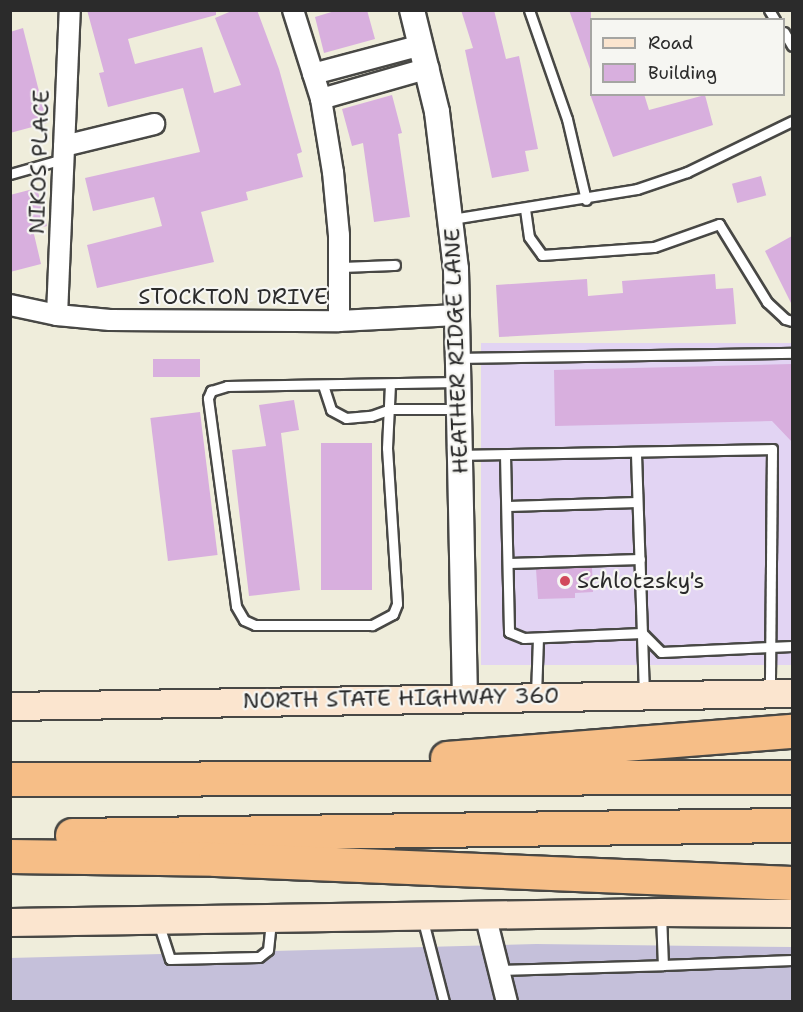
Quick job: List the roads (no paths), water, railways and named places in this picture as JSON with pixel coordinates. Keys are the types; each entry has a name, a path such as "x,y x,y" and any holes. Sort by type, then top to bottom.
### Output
{"highway":[{"path":"25,779 87,760 464,758 792,731"},
{"path":"25,779 792,777"},
{"path":"10,836 792,825"},
{"path":"10,856 215,859 792,883"}],"main road":[{"name":"NORTH STATE HIGHWAY 360","path":"10,706 536,694 781,693"},
{"path":"10,922 485,914 792,913"}],"street":[{"name":"NIKOS PLACE","path":"57,315 69,10"},
{"path":"293,10 321,99 332,169 340,267 339,321"},
{"name":"HEATHER RIDGE LANE","path":"412,10 429,68 452,219 457,315 465,696"},
{"path":"310,64 422,45"},
{"path":"321,99 429,68"},
{"path":"64,153 154,124"},
{"name":"STOCKTON DRIVE","path":"10,305 57,315 110,320 339,321 457,315"},
{"path":"485,914 507,1002"}],"lane":[{"path":"529,10 567,120 586,200"},
{"path":"452,219 586,200 638,189 687,172 792,121"},
{"path":"10,174 64,153"},
{"path":"525,209 529,237 542,255 654,247 719,224 767,302 792,321"},
{"path":"340,267 395,265"},
{"path":"390,384 387,448 397,604 393,614 372,625 255,625 244,620 236,606 208,398 211,391 227,386 390,384 458,370 792,353"},
{"path":"323,385 325,400 339,416 356,419 390,409 459,409"},
{"path":"460,455 636,454 772,449 771,646 781,693"},
{"path":"636,454 644,694"},
{"path":"505,455 508,506 509,632 524,638 642,633 661,652 792,646"},
{"path":"508,506 637,502"},
{"path":"509,563 639,559"},
{"path":"536,694 538,638"},
{"path":"661,912 663,965"},
{"path":"421,915 444,1002"},
{"path":"157,920 170,958 260,957 268,950 271,918"},
{"path":"499,970 792,960"}],"place":[{"name":"Schlotzsky's","path":"565,581"}]}
